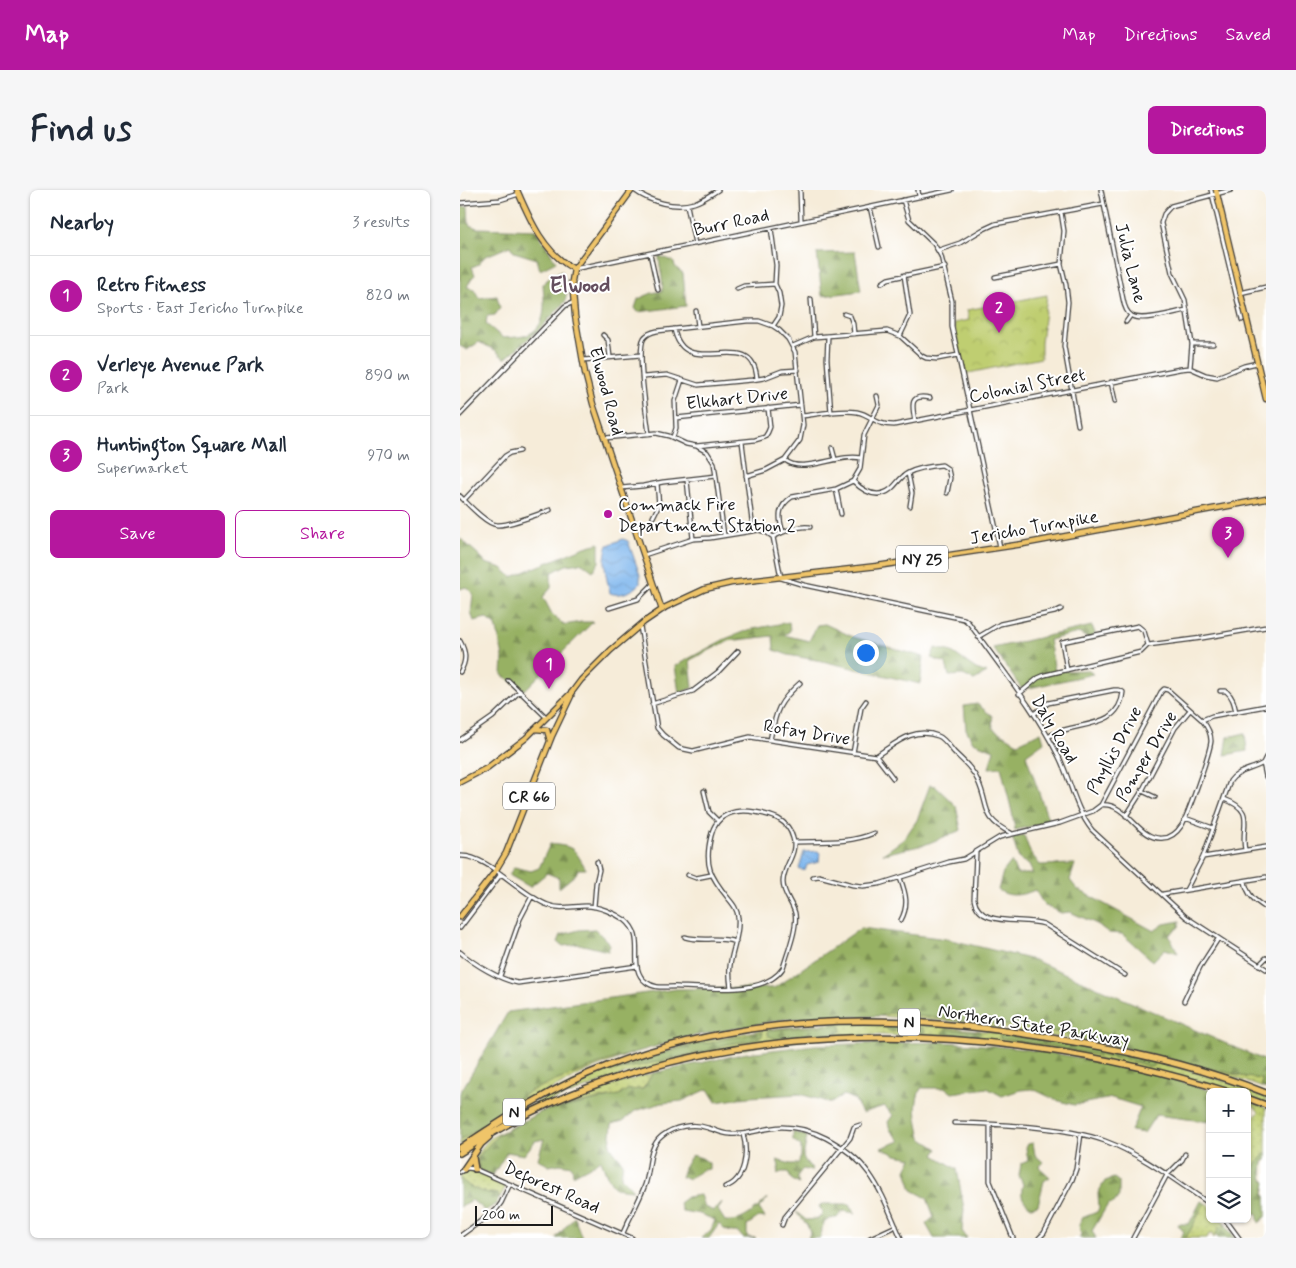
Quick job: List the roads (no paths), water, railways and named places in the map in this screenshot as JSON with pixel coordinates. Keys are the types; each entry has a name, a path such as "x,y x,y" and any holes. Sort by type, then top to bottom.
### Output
{"highway":[{"name":"Northern State Parkway","path":"460,1147 538,1098 572,1081 625,1060 707,1036 762,1026 810,1022 866,1020 909,1022 1036,1035 1166,1061 1220,1076 1266,1093"},
{"name":"Northern State Parkway","path":"460,1153 512,1122 598,1084 662,1065 755,1046 849,1038 934,1037 1019,1045 1122,1064 1214,1088"},
{"path":"1251,1099 1266,1105"},
{"path":"462,1171 487,1138 512,1122"},
{"path":"474,1155 475,1169"}],"main road":[{"path":"518,192 534,228 561,263 574,269 633,190"},
{"path":"1215,193 1257,363 1262,369 1266,399"},
{"name":"Elwood Road","path":"574,269 572,281 574,302 593,404 662,610"},
{"name":"Jericho Turnpike","path":"662,610 684,598 715,586 878,566 1000,547 1266,499"},
{"name":"NY 25","path":"460,782 496,761 535,729 617,645 662,610"},
{"name":"CR 66","path":"460,917 496,871 514,836 550,742 572,692"},
{"path":"535,729 546,730 549,734 550,742"}],"street":[{"path":"633,190 652,201 687,205 701,200 718,190"},
{"path":"800,190 801,221"},
{"path":"918,190 919,196"},
{"name":"Burr Road","path":"574,269 952,190"},
{"name":"Julia Lane","path":"1101,190 1123,299 1131,315 1146,317 1187,310"},
{"path":"1211,190 1215,193 1242,320"},
{"path":"1190,368 1192,344 1187,310 1185,300 1170,265 1162,229 1162,218 1171,206 1231,190"},
{"path":"460,203 500,200 518,192"},
{"path":"903,200 910,220 939,250 945,267 952,301 951,321 1000,547"},
{"path":"939,250 960,243 996,224 1103,204"},
{"path":"687,205 696,244"},
{"path":"870,207 879,247"},
{"path":"1061,212 1064,231 1061,264 1068,294 1064,346 1078,425"},
{"path":"770,228 776,265 776,284 781,306 779,317 774,326"},
{"path":"650,254 658,290"},
{"path":"996,277 1061,264"},
{"path":"882,283 888,279 945,267"},
{"path":"900,336 910,315 904,275"},
{"path":"737,289 744,286 776,284"},
{"path":"1240,293 1266,287"},
{"path":"811,298 814,337"},
{"path":"460,415 564,306 574,302"},
{"path":"696,311 698,326"},
{"path":"844,314 850,316 852,320 854,334"},
{"path":"1126,322 1131,315"},
{"path":"648,434 641,354 642,342 649,333 657,330 752,321 774,326 784,334 793,346 798,370 803,425 800,440 785,460 766,470 746,476"},
{"path":"674,329 681,345 695,354 734,352 744,354 753,362 758,379"},
{"path":"793,346 814,337 880,331 900,336 926,358 937,359 958,355"},
{"path":"603,335 608,340 610,357"},
{"path":"828,336 827,359 832,413"},
{"path":"1192,344 1213,344"},
{"path":"584,360 641,354"},
{"name":"Colonial Street","path":"802,416 858,412 881,424 894,425 1190,368 1206,375 1218,376 1257,363"},
{"path":"643,377 668,375 698,385 758,379 782,371 798,370"},
{"path":"673,437 676,428 675,401 682,380"},
{"path":"1112,382 1115,401"},
{"path":"783,532 779,515 787,500 836,489 853,481 860,469 864,435 879,405 876,396"},
{"path":"915,421 912,405 914,400 917,397 923,396 930,398"},
{"name":"Elkhart Drive","path":"676,418 801,405"},
{"path":"605,438 663,434 686,444 696,446 760,439 764,437 770,427 768,408"},
{"path":"742,442 753,530"},
{"path":"696,446 707,452 714,462 724,535"},
{"path":"832,448 835,459"},
{"path":"464,500 505,456 510,452 520,451"},
{"path":"785,460 796,466 852,456 862,458"},
{"path":"853,481 868,493 879,494 890,490 908,473 945,466 950,478 946,493"},
{"path":"908,473 912,493 910,506"},
{"path":"621,488 716,476"},
{"path":"687,480 693,539"},
{"path":"653,517 659,505 658,483"},
{"path":"836,489 841,514"},
{"path":"460,496 486,520 496,525 550,510"},
{"path":"773,537 803,526 810,527"},
{"path":"644,556 693,539 710,538 753,530 766,532 773,537 781,578"},
{"name":"Daly Road","path":"781,578 796,583 964,619 1034,714 1048,737 1059,758 1082,816 1092,830 1186,917 1266,969"},
{"path":"609,608 638,599 654,584"},
{"path":"978,637 1000,624 1055,612 1060,608"},
{"name":"Rofay Drive","path":"640,626 657,728 679,748 693,751 750,737 876,756"},
{"path":"1067,670 1062,642 1138,626 1144,631 1148,645"},
{"path":"1019,694 1038,678 1141,652 1148,645 1266,627"},
{"path":"460,641 464,648 465,659 460,672"},
{"path":"652,704 693,691 718,672 738,651"},
{"path":"508,680 546,717"},
{"path":"770,740 775,713 785,696 800,683"},
{"path":"1034,714 1048,703 1114,690 1122,692 1122,698 1110,718 1061,730 1048,737"},
{"name":"Phyllis Drive","path":"814,877 819,876 863,886 880,884 964,859 1000,837 1011,833 1060,823 1082,816 1101,806 1160,692 1168,690 1190,710"},
{"path":"460,740 493,717 520,691"},
{"path":"1220,691 1226,691 1230,694 1236,712"},
{"path":"853,753 861,708 866,701"},
{"path":"1202,720 1212,716 1266,706"},
{"path":"1101,806 1106,805 1116,808 1151,836 1163,838 1176,832 1185,818 1210,746 1209,731 1202,720 1190,710"},
{"name":"Pomper Drive","path":"1126,816 1142,791 1175,728 1190,710"},
{"path":"893,778 876,756 909,735 923,733 939,736 974,772 982,789 986,810 991,818 1001,828 1011,833"},
{"path":"1186,890 1204,857 1230,781 1239,772 1253,769 1263,763 1266,757"},
{"path":"1263,763 1266,777"},
{"path":"704,791 709,812 718,820"},
{"path":"1142,791 1154,798"},
{"path":"1224,799 1238,806 1244,812 1246,823 1243,836 1245,850"},
{"path":"460,856 475,858 548,905 556,908 594,907 620,917 634,929 637,939 637,966 642,979 656,987 731,988 773,979 783,968 795,922 794,911 783,883 793,854 794,842 784,822 775,816 746,811 734,812 718,820 710,839 709,863 711,875 737,911 738,918 736,942 730,965 731,988"},
{"path":"1185,818 1213,828"},
{"path":"794,842 846,840 865,837 874,833"},
{"path":"1204,857 1266,847"},
{"path":"976,853 974,899 975,905 982,914 994,919 1030,920 1044,924 1125,975"},
{"path":"594,907 599,870 597,862"},
{"path":"460,928 502,874"},
{"path":"688,875 696,878 711,875"},
{"path":"1162,894 1266,877"},
{"path":"900,878 907,904 901,920"},
{"path":"1245,881 1251,897 1266,908"},
{"path":"500,976 520,918 532,896"},
{"path":"685,937 696,940 722,938 736,942"},
{"path":"1184,1001 1200,967 1218,939"},
{"path":"460,952 478,966 510,982 528,982 637,966"},
{"path":"1259,965 1266,958"},
{"path":"954,1123 1040,1128 1081,1134 1106,1141 1167,1175 1206,1201"},
{"path":"623,1233 645,1186 652,1151 660,1137 672,1130 687,1125 702,1126 728,1134 743,1134 772,1128 792,1128 810,1131 842,1147 864,1166 875,1180 901,1238"},
{"path":"782,1225 785,1217 850,1138 854,1127 860,1125"},
{"path":"990,1125 990,1181 1013,1238"},
{"path":"725,1187 733,1184 743,1166 746,1151 743,1134"},
{"path":"1040,1238 1072,1180 1076,1169 1081,1134"},
{"path":"1132,1238 1167,1175 1182,1160 1185,1154"},
{"name":"Deforest Road","path":"462,1171 475,1169 632,1238"},
{"path":"460,1236 496,1210 510,1184"},
{"path":"1228,1223 1239,1238"},
{"path":"870,1238 896,1226"}],"water":[{"path":"623,539 628,541 640,575 640,584 626,593 614,594 610,593 606,575 606,551 608,545"},
{"path":"818,851 820,853 819,862 807,865 805,871 799,869 804,852"}],"place":[{"name":"Verleye Avenue Park","path":"999,333"},
{"name":"Commack Fire Department Station 2","path":"608,514"},
{"name":"Huntington Square Mall","path":"1228,558"},
{"name":"Retro Fitness","path":"549,689"}],"district":[{"name":"Elwood","path":"580,284"}]}
